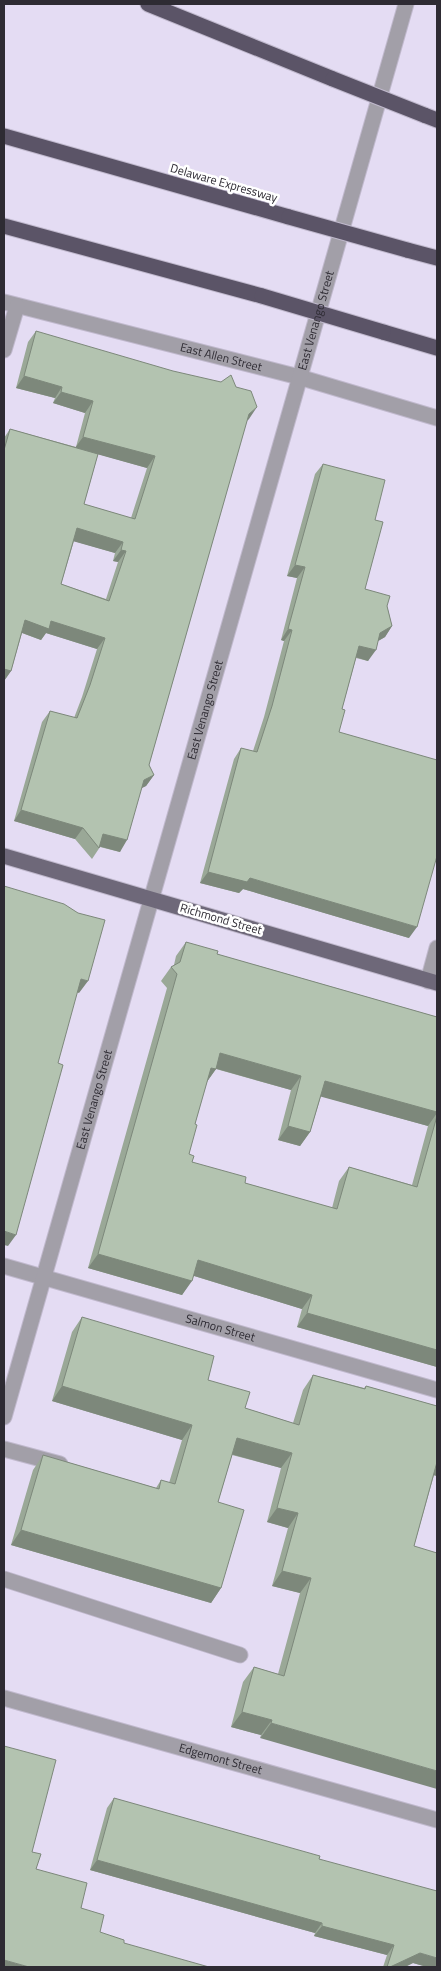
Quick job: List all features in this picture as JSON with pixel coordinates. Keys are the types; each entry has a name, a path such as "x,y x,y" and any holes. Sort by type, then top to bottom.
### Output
{"highway":[{"path":"148,4 430,118"},
{"name":"Delaware Expressway","path":"4,136 437,258"},
{"path":"4,226 262,296 437,348"}],"main road":[{"name":"Richmond Street","path":"4,856 433,982"}],"street":[{"name":"East Venango Street","path":"4,1417 150,898 406,4"},
{"name":"East Allen Street","path":"10,304 299,377 437,418"},
{"path":"4,350 10,304"},
{"path":"433,982 437,948"},
{"name":"Salmon Street","path":"4,1266 437,1390"},
{"path":"4,1449 70,1466"},
{"path":"4,1579 240,1655"},
{"name":"Edgemont Street","path":"4,1698 437,1820"}],"building":[{"path":"36,331 173,371 221,382 231,375 236,387 251,391 257,407 249,414 149,765 154,775 144,780 127,840 103,834 99,848 83,828 21,810 50,711 77,718 105,638 51,621 49,629 25,620 11,671 4,669 4,450 10,429 98,454 84,504 135,519 155,456 83,437 93,401 61,392 62,387 24,376","holes":["77,528 123,542 121,550 126,551 109,601 61,584"]},
{"path":"323,464 385,480 375,520 383,522 365,589 390,596 387,606 392,626 380,633 376,650 359,646 342,709 345,710 339,732 437,760 437,856 417,927 250,878 247,882 208,872 241,748 257,752 272,706 292,630 288,629 305,567 295,565"},
{"path":"4,886 64,904 78,913 105,920 88,981 81,979 58,1063 63,1065 16,1235 4,1231"},
{"path":"186,942 218,951 217,954 437,1017 437,1112 325,1081 310,1132 288,1126 301,1076 220,1053 216,1069 211,1068 195,1124 197,1125 189,1154 194,1156 192,1162 246,1177 245,1183 337,1209 349,1167 417,1187 437,1116 437,1350 307,1313 312,1295 198,1260 192,1281 98,1254 177,974 171,967 180,962"},
{"path":"82,1317 214,1356 208,1380 250,1392 245,1408 299,1425 313,1375 365,1389 366,1386 437,1406 437,1462 414,1546 437,1553 437,1771 271,1723 272,1720 242,1712 254,1667 284,1676 311,1578 282,1571 298,1513 277,1508 292,1453 237,1438 218,1502 244,1510 221,1588 21,1530 43,1455 159,1489 161,1480 175,1484 192,1425 62,1386"},
{"path":"4,1746 56,1760 32,1852 41,1854 36,1869 87,1883 81,1908 104,1915 100,1932 124,1940 124,1943 209,1967 29,1967 4,1960"},
{"path":"114,1798 320,1856 319,1859 437,1891 437,1958 420,1953 387,1967 394,1945 322,1926 322,1923 97,1860"}]}
